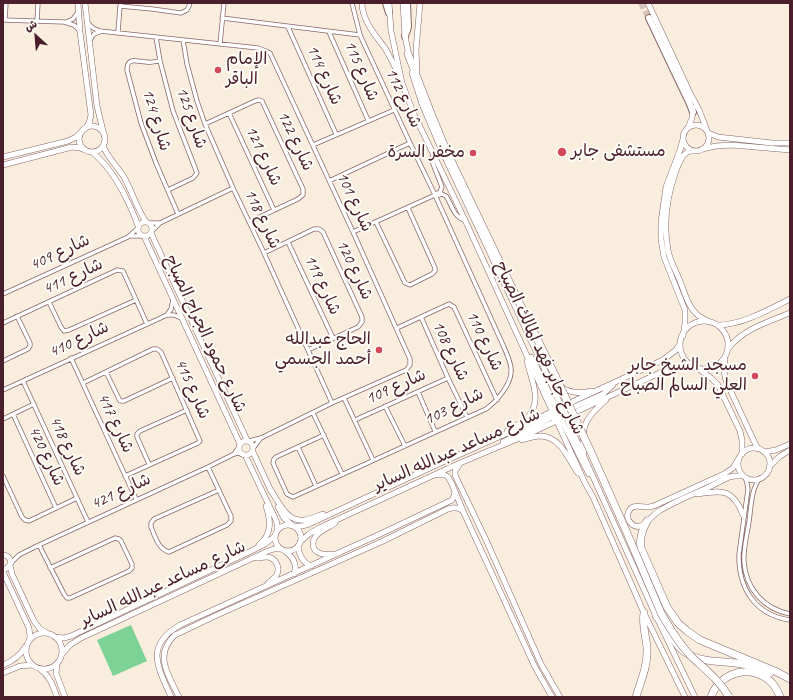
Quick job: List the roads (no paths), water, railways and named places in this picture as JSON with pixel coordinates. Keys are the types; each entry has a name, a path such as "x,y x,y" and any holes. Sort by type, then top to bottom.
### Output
{"highway":[{"path":"408,54 446,150 582,431 665,621 693,658 718,681 729,697"},
{"path":"647,521 640,539 642,553 666,607 678,623 687,632 700,640 777,672 790,680"},
{"path":"658,606 676,626 705,646 790,680"},
{"path":"636,697 646,668 647,650 643,622 644,613"},
{"path":"656,616 661,621 674,642 682,650 692,656 707,661 741,664 777,675"},
{"path":"711,697 713,691 725,678 741,672 754,673 766,678 773,684 780,697"}],"main road":[{"path":"386,3 389,12"},
{"path":"405,36 408,26 407,3"},
{"path":"649,18 693,112"}],"street":[{"path":"6,3 4,20 64,22 74,25 80,32"},
{"path":"36,21 38,3"},
{"path":"78,3 80,32 91,115 89,123 80,135 80,144 85,150"},
{"path":"85,3 98,113 104,135 103,146 107,155 122,175 134,196 140,211 152,226 151,232"},
{"path":"118,32 120,4 181,13 187,10 190,3"},
{"path":"220,44 224,3"},
{"name":"شارع 112","path":"330,181 410,143 360,35 352,3"},
{"path":"362,3 367,22 390,56 402,83"},
{"name":"شارع جابر فهد المالك الصباح","path":"389,3 393,40 402,83 413,112 525,350"},
{"name":"شارع جابر فهد المالك الصباح","path":"403,3 405,36 408,54 415,84 429,120 460,190 543,366 585,483 593,497 644,613 685,697"},
{"path":"418,79 416,50 420,3"},
{"path":"648,3 699,111 707,132 708,141 702,149"},
{"path":"64,22 73,19 78,12"},
{"path":"222,18 360,35"},
{"name":"شارع 101","path":"87,22 93,28 103,31 258,48 266,50 270,53 410,358 410,365 406,370 332,403 261,438 248,441"},
{"name":"شارع 114","path":"288,27 336,134"},
{"path":"89,42 94,34 103,31"},
{"name":"شارع 115","path":"329,32 368,120"},
{"name":"شارع 125","path":"156,37 160,61 173,111 197,173 193,178 168,190"},
{"name":"شارع 118","path":"183,40 187,64 205,124 332,403"},
{"name":"شارع 124","path":"160,61 149,63 134,60 130,61 127,65 127,70 141,123 178,214"},
{"path":"691,95 693,112 688,128 685,131 664,196 661,239 664,257 685,310 686,324 680,344 681,351 689,364 711,378 718,385 740,431 743,445 738,468 744,476 748,489 743,515 739,563 744,587 752,599 762,608 774,615 790,620"},
{"name":"شارع 122","path":"205,124 255,101 262,101 303,190 303,195 298,199 249,222"},
{"path":"313,144 394,110"},
{"name":"شارع 121","path":"229,113 274,210"},
{"path":"688,128 692,126 700,126 707,132 718,137 772,143 790,143"},
{"path":"3,157 68,141 90,127 98,128 104,135"},
{"path":"683,139 686,146 692,151"},
{"name":"شارع 103","path":"324,435 298,446 274,459 273,463 286,494 293,497 486,409 493,404 507,386 511,377 511,367 503,345 410,143"},
{"path":"789,150 732,145 716,146 699,151 689,151 684,154 678,164 671,188 667,208 666,231 668,250 691,307 700,316 710,322 718,325 735,324 790,300"},
{"path":"92,152 103,146"},
{"path":"3,165 72,148 80,148 92,152 103,161 117,179 135,217 139,233 143,236 148,236 160,223 233,188"},
{"path":"353,232 408,208 440,191 442,187 432,161 433,155"},
{"path":"435,195 442,194 446,196 457,216 460,219 465,220"},
{"path":"127,200 129,197 134,196"},
{"path":"376,222 405,283 410,285 432,274 436,268 408,208"},
{"path":"138,227 140,223 160,223"},
{"name":"شارع 409","path":"128,237 138,227"},
{"name":"شارع 120","path":"264,253 314,229 319,229 323,232 362,317 362,322 358,327 308,350"},
{"name":"شارع حمود الجراح الصباح","path":"151,232 248,441"},
{"name":"شارع 409","path":"3,294 128,237 135,235 143,236"},
{"name":"شارع حمود الجراح الصباح","path":"143,236 240,446"},
{"name":"شارع 119","path":"288,242 333,338"},
{"path":"667,265 674,276 678,277"},
{"name":"شارع 411","path":"3,323 117,270 121,270 123,271 147,324"},
{"path":"49,302 61,328 64,331 136,300"},
{"path":"167,315 171,309 173,300"},
{"name":"شارع 110","path":"397,328 449,304 454,307 496,400"},
{"path":"758,449 726,381 724,371 725,358 732,343 741,336 790,313"},
{"path":"167,315 174,315 181,318"},
{"name":"شارع 410","path":"3,390 167,315"},
{"path":"3,361 28,349 30,346 18,316"},
{"name":"شارع 108","path":"421,317 467,417"},
{"path":"682,336 687,329 694,324 710,322"},
{"path":"718,325 726,336 728,350"},
{"path":"192,340 196,340 199,337"},
{"name":"شارع مساعد عبدالله الساير","path":"300,544 312,531 460,463 511,442 603,389 663,360 676,350 680,344"},
{"name":"شارع 415","path":"83,383 153,349 158,349 161,352 173,378 200,440 198,443 125,476"},
{"path":"525,350 538,368 584,466 597,484"},
{"path":"491,441 526,419 533,410 536,393 525,350"},
{"name":"شارع 417","path":"71,358 136,499"},
{"path":"697,368 706,369 714,367 725,358"},
{"path":"543,366 555,382 570,392 581,393 603,389"},
{"name":"شارع مساعد عبدالله الساير","path":"294,526 309,524 521,428 611,396 668,369 686,366 697,368"},
{"path":"106,372 120,401 173,378"},
{"name":"شارع 109","path":"355,420 448,378"},
{"name":"شارع 418","path":"23,380 88,522"},
{"path":"493,449 507,440 559,414 603,394 615,383"},
{"path":"418,392 435,431"},
{"path":"585,459 582,439 585,426 595,409 611,396"},
{"path":"344,398 373,460"},
{"path":"3,419 34,404"},
{"path":"385,406 405,446"},
{"path":"149,464 137,434 140,431 187,410"},
{"path":"227,416 234,413"},
{"path":"313,413 342,474"},
{"name":"شارع 420","path":"13,414 56,508"},
{"name":"شارع جابر فهد المالك الصباح","path":"559,414 585,459 656,616 695,697"},
{"path":"511,442 535,436 549,437 564,449 585,483"},
{"name":"شارع 101","path":"253,450 261,438"},
{"path":"294,574 296,564 291,556 276,543 276,520 244,455 241,453 240,446 243,441 248,441 253,445 253,450 284,518 300,532 301,539 299,553 302,560 311,566"},
{"path":"764,452 776,450 790,444"},
{"name":"شارع 421","path":"234,454 240,446"},
{"path":"298,446 316,486"},
{"path":"760,478 753,479 744,476 732,476 662,509 641,526 634,526 628,519 628,512 632,507 650,507 656,505 724,474 733,468 740,456 747,449 758,449 764,452 769,460 769,467"},
{"path":"244,455 250,455 253,450"},
{"path":"790,450 779,457 769,467 755,486 744,553 745,570 752,589 766,603 777,610 790,614"},
{"name":"شارع 421","path":"10,564 19,555 136,499 234,454 238,453 244,455"},
{"path":"460,463 455,471 458,482 543,668 560,697"},
{"path":"208,467 219,490 231,516 231,521 228,525 169,552 164,551 151,527 151,523 154,519 219,490"},
{"path":"431,476 441,474 444,475 448,477 452,484 535,667 552,697"},
{"path":"3,476 22,517 25,520 29,521 77,498"},
{"path":"452,484 458,482"},
{"path":"340,518 316,536 313,543 314,549 320,553 335,554 452,500 455,491"},
{"path":"693,494 714,491 725,493 737,502 743,515"},
{"path":"271,492 287,514 297,520 309,519 343,508"},
{"path":"264,495 270,497 271,492"},
{"path":"249,552 260,545 269,530 270,519 264,495"},
{"path":"179,697 163,658 164,649 175,635 381,542 448,509 455,507 463,511"},
{"path":"276,533 284,525 294,526"},
{"name":"شارع مساعد عبدالله الساير","path":"55,637 64,638 71,636 265,544 276,533"},
{"path":"378,535 382,537 381,542"},
{"path":"39,545 50,568 67,598 129,571 132,568 132,564 121,541 119,538 115,538 50,568"},
{"path":"283,550 293,550 300,544"},
{"name":"شارع مساعد عبدالله الساير","path":"62,654 77,640 271,550 283,550"},
{"path":"172,697 159,669 156,657 158,648 163,638 171,630 342,551"},
{"path":"5,555 10,561 12,574 37,625 40,629 55,637 60,642 62,654 57,664 56,673 65,697"},
{"name":"شارع 421","path":"5,555 19,555"},
{"path":"252,559 268,557 275,561 277,565 278,570 275,578 261,589"},
{"path":"10,564 3,571 29,628 30,637 26,650 26,656 32,665 45,673 50,679 58,697"},
{"path":"241,598 240,602 244,603"},
{"path":"505,603 512,599"},
{"path":"20,608 24,608 26,604"},
{"path":"3,666 18,657 32,637 43,633 49,634"},
{"path":"39,669 48,669 57,664"},
{"path":"3,673 20,666 32,665"},
{"path":"159,669 162,670 165,666"}],"tunnel":[{"path":"641,3 649,18"}],"place":[{"name":"الإمام الباقر","path":"218,70"},
{"name":"مستشفى جابر","path":"562,152"},
{"name":"مخفر السرة","path":"473,153"},
{"name":"الحاج عبدالله أحمد الجسمي","path":"379,350"},
{"name":"مسجد الشيخ جابر العلي السالم الصباح","path":"755,376"}]}
